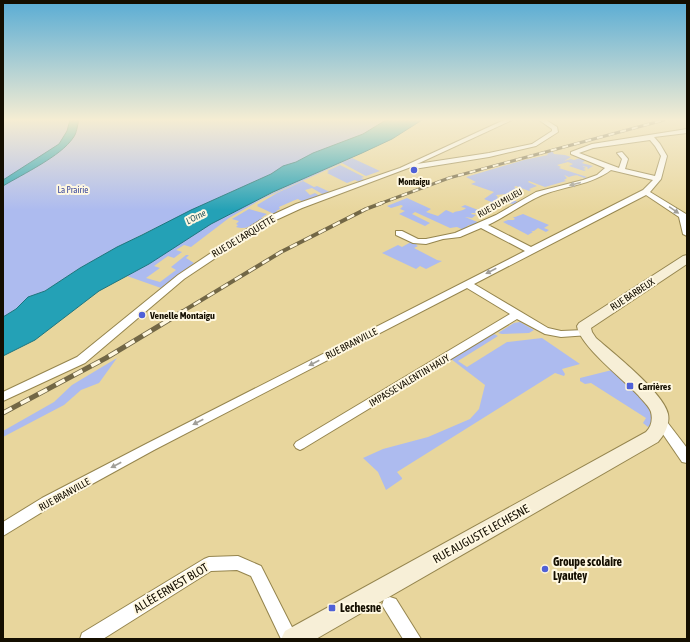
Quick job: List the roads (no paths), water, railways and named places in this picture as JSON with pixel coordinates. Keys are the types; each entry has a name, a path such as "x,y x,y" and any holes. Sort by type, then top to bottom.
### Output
{"street":[{"name":"RUE DE L'ARQUETTE","path":"3,397 81,360 199,260 262,223 285,212 418,164 447,150"},
{"path":"418,164 489,155 512,150"},
{"path":"566,150 582,158 610,168 658,180 664,156 661,150"},
{"path":"573,153 581,150"},
{"path":"620,153 625,159 621,170"},
{"name":"RUE DU MILIEU","path":"399,233 416,241 426,242 442,237 457,235 482,225 539,194 585,182 599,176 610,168"},
{"name":"RUE BRANVILLE","path":"3,530 47,502 157,443 646,192 658,180"},
{"path":"646,192 683,216 687,234"},
{"path":"482,225 532,251"},
{"name":"RUE BARBEUX","path":"585,333 584,326 687,259"},
{"path":"467,284 552,333 585,333 591,341 655,404 660,421 687,458"},
{"name":"IMPASSE VALENTIN HAUY","path":"300,445 518,314"},
{"name":"RUE AUGUSTE LECHESNE","path":"292,639 652,437 656,432 660,421"},
{"name":"ALLÉE ERNEST BLOT","path":"88,639 209,564 238,563 256,571 292,639"},
{"path":"390,604 413,639"}],"water":[{"path":"50,150 61,150 51,158 3,186 3,180"},
{"name":"L'Orne","path":"321,150 369,150 273,192 211,224 149,264 99,291 35,340 3,356 3,317 16,309 28,297 45,291 80,268 117,247 191,210 271,174 283,166 296,162"}],"railway":[{"path":"379,204 449,178 553,150"},
{"path":"180,313 281,252 366,209 382,203"},
{"path":"3,413 106,358 182,312"}],"place":[{"name":"Montaigu","path":"414,170"},
{"name":"Venelle Montaigu","path":"142,315"},
{"name":"Carrières","path":"630,386"},
{"name":"Groupe scolaire Lyautey","path":"545,569"},
{"name":"Lechesne","path":"332,608"}],"park label":[{"name":"La Prairie","path":"73,190"}]}
